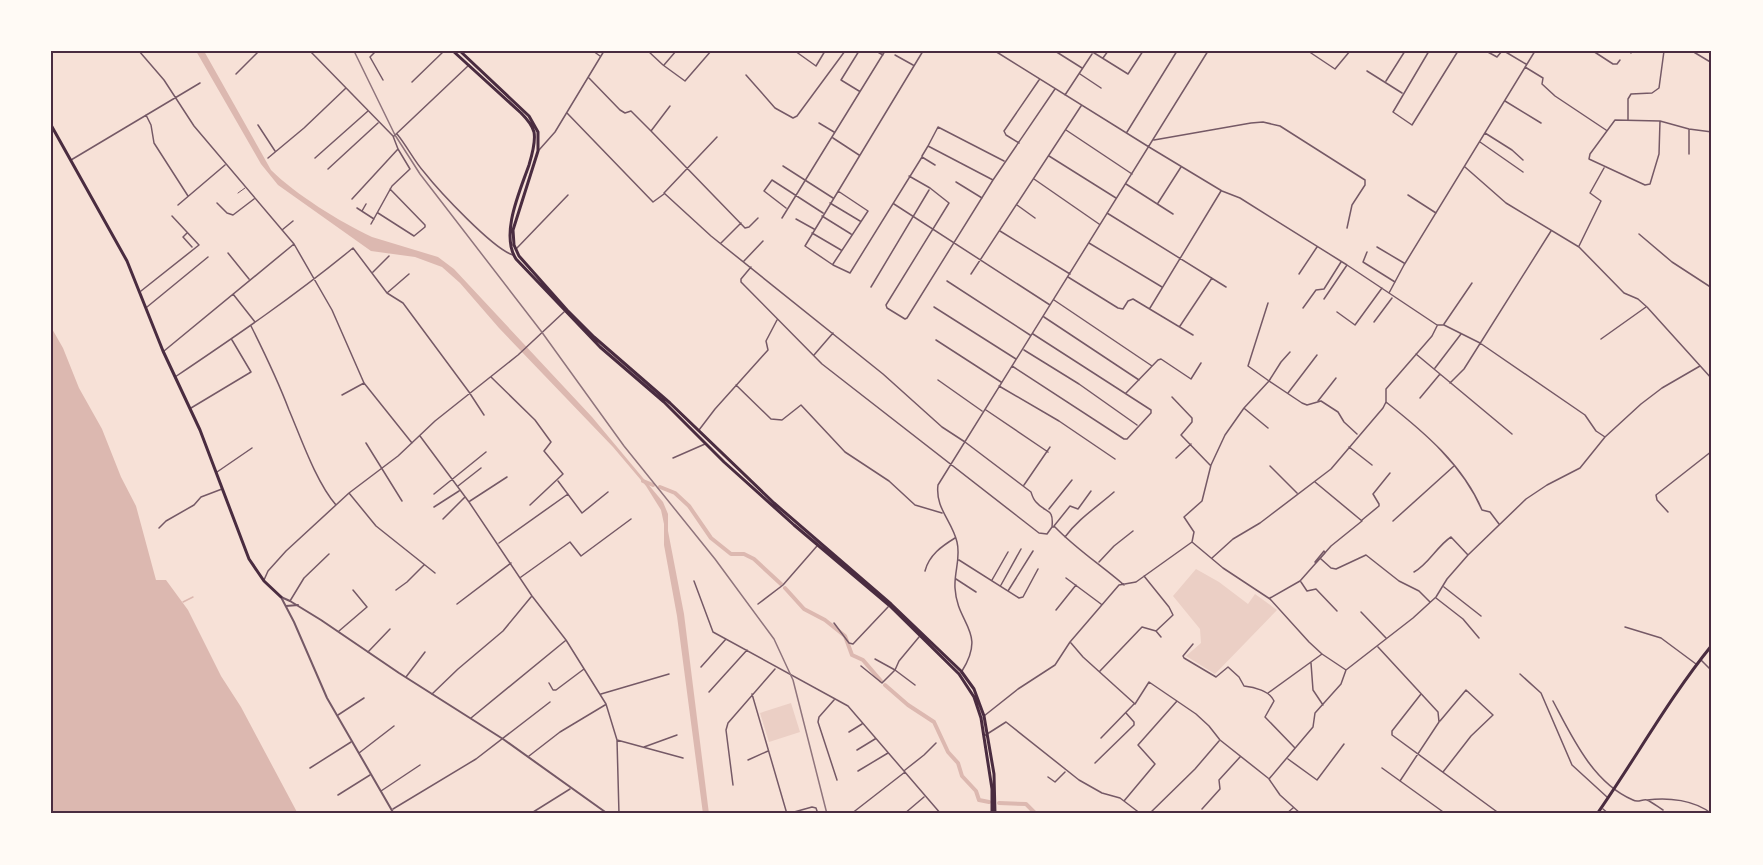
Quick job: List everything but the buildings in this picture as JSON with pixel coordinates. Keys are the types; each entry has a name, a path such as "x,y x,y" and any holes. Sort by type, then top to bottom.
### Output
{"main road":[{"path":"453,51 521,113 534,133 532,158 510,229 513,255 566,311 670,403 774,503 891,604 960,673 983,717 994,814"},
{"path":"460,51 529,116 538,132 538,151 513,230 515,249 530,271 588,336 664,402 706,444 818,545 890,606 960,673"},
{"path":"51,125 127,261 141,291 174,378 190,408 223,488 249,559 264,580 281,597"},
{"path":"1597,814 1635,759 1668,704 1712,645"}],"street":[{"path":"139,51 176,97 194,126 225,165 294,244 332,310 364,382 412,443"},
{"path":"236,74 259,51"},
{"path":"309,51 393,136 410,169 390,189 371,224"},
{"path":"376,51 370,57 383,80"},
{"path":"412,82 444,51"},
{"path":"593,51 601,56"},
{"path":"538,151 555,132 604,51"},
{"path":"648,51 684,81 711,51"},
{"path":"663,65 676,51"},
{"path":"795,51 816,66 825,51"},
{"path":"746,75 775,108 794,118 845,51"},
{"path":"859,51 842,80 860,91"},
{"path":"876,51 883,55"},
{"path":"782,218 885,51"},
{"path":"923,51 805,246 833,265 849,273 853,270 940,127 1006,162"},
{"path":"995,51 1149,147 1222,191 1240,198 1318,246 1437,325 1444,325 1480,344 1584,415 1596,431 1605,437"},
{"path":"1055,51 1082,69"},
{"path":"1102,59 1108,51"},
{"path":"1065,95 1092,52 1128,74 1143,51"},
{"path":"1126,132 1177,51"},
{"path":"960,673 970,658 973,643 968,624 957,601 955,579 959,559 956,537 943,513 938,496 938,485 1208,51"},
{"path":"1308,51 1335,69 1350,51"},
{"path":"1385,82 1405,51"},
{"path":"1429,51 1393,113 1413,125 1458,51"},
{"path":"1486,51 1497,57 1504,51 1543,78 1542,84 1555,96 1607,130"},
{"path":"1389,293 1535,51"},
{"path":"1593,51 1613,64 1617,64 1620,60"},
{"path":"1628,120 1628,99 1631,94 1652,93 1659,88 1664,51"},
{"path":"1692,51 1712,63"},
{"path":"896,55 914,66"},
{"path":"393,136 469,65"},
{"path":"1367,71 1403,94"},
{"path":"1079,74 1101,88"},
{"path":"589,77 620,110 625,113 631,111 741,223 747,228 758,218"},
{"path":"1019,142 1006,135 1004,131 1039,79"},
{"path":"70,161 200,83"},
{"path":"268,158 347,88"},
{"path":"909,176 930,188 949,203 886,305 904,319 907,318 993,180 1055,89"},
{"path":"1504,100 1541,123"},
{"path":"971,274 1081,105"},
{"path":"651,131 670,106"},
{"path":"315,158 369,110"},
{"path":"567,113 653,202 717,137"},
{"path":"146,115 151,125 154,143 188,196"},
{"path":"1660,121 1659,154 1650,184 1645,185 1588,159 1615,120 1660,121 1689,129 1712,132 1712,139"},
{"path":"328,169 379,122"},
{"path":"1153,140 1251,123 1263,122 1280,126 1365,180 1365,185 1352,205 1347,228"},
{"path":"819,123 835,133"},
{"path":"258,125 276,152"},
{"path":"1689,129 1689,154"},
{"path":"1065,130 1132,174"},
{"path":"1484,133 1512,150 1523,160"},
{"path":"397,134 410,150 422,171 474,226 513,255"},
{"path":"832,138 860,155"},
{"path":"1479,142 1523,172"},
{"path":"928,146 993,180"},
{"path":"352,199 398,148"},
{"path":"1048,155 1116,198"},
{"path":"922,157 935,165"},
{"path":"178,206 225,165"},
{"path":"783,166 833,198"},
{"path":"1157,204 1181,166"},
{"path":"1465,167 1506,203 1578,247 1624,293 1638,299 1647,307 1712,379"},
{"path":"1578,247 1601,201 1590,193 1604,167"},
{"path":"1034,179 1100,224"},
{"path":"787,209 764,191 772,180 852,234"},
{"path":"956,182 982,198"},
{"path":"1125,184 1173,214"},
{"path":"871,286 930,188"},
{"path":"378,212 414,236 425,227 413,210 390,189"},
{"path":"833,265 867,209 838,191"},
{"path":"1150,309 1222,191"},
{"path":"664,193 721,244 883,374 942,427 965,441 1031,492 1036,502 1053,516 1053,527"},
{"path":"515,249 568,195"},
{"path":"1408,195 1437,213"},
{"path":"217,203 227,213 233,215 254,198"},
{"path":"830,203 861,221"},
{"path":"362,211 366,204"},
{"path":"893,204 1050,305"},
{"path":"1017,204 1035,218"},
{"path":"357,208 374,219"},
{"path":"1107,213 1226,287"},
{"path":"141,291 199,245 172,216"},
{"path":"796,219 814,229"},
{"path":"282,230 293,221"},
{"path":"721,244 741,223"},
{"path":"1450,383 1464,369 1551,230"},
{"path":"999,231 1070,274"},
{"path":"188,232 183,237 192,247"},
{"path":"812,233 842,250"},
{"path":"1639,234 1672,262 1712,288"},
{"path":"744,262 763,241"},
{"path":"1089,243 1163,288"},
{"path":"163,351 294,244"},
{"path":"1299,274 1318,246"},
{"path":"1377,247 1405,264"},
{"path":"174,378 252,326 353,248 387,293 403,303 484,415"},
{"path":"1367,252 1363,262 1395,282"},
{"path":"228,253 250,280"},
{"path":"372,273 389,256"},
{"path":"147,308 208,257"},
{"path":"1303,308 1316,290 1324,289 1341,261"},
{"path":"1324,299 1347,265"},
{"path":"751,267 741,282 814,356 950,466 1039,533 1047,534 1070,506 1078,508 1091,492"},
{"path":"387,293 409,274"},
{"path":"1068,277 1118,309 1123,309 1128,301 1133,299 1193,335"},
{"path":"1180,327 1212,278"},
{"path":"947,281 1152,412 1127,439 1124,439 1012,366"},
{"path":"1444,325 1472,283"},
{"path":"1337,312 1355,325 1382,288"},
{"path":"233,294 256,323"},
{"path":"1374,322 1393,297"},
{"path":"1053,300 1152,366"},
{"path":"1268,303 1259,335 1247,363 1256,373 1307,405 1321,401 1338,412 1344,422 1358,435"},
{"path":"934,307 1017,359"},
{"path":"1601,339 1647,307"},
{"path":"264,580 268,571 286,551 349,493 412,443 469,392 518,355 566,311"},
{"path":"1043,316 1139,380"},
{"path":"699,431 768,350 766,341 778,319"},
{"path":"1212,558 1233,540 1260,523 1331,469 1383,408 1386,402 1386,389 1432,336 1437,325"},
{"path":"252,326 301,439 326,491 337,505"},
{"path":"814,356 833,333"},
{"path":"1434,369 1462,333"},
{"path":"190,408 251,372 232,340"},
{"path":"936,340 1002,382"},
{"path":"1023,349 1079,384 1138,426"},
{"path":"983,717 1018,689 1055,665 1070,642 1119,585 1136,582 1192,542 1194,532 1184,518 1202,501 1211,465 1225,435 1290,352"},
{"path":"1416,354 1512,435"},
{"path":"1287,394 1317,356"},
{"path":"1126,394 1152,366 1161,360 1191,379 1201,363"},
{"path":"1269,778 1313,727 1316,713 1341,684 1346,670 1430,603 1468,555 1536,492 1580,468 1605,437 1653,395 1701,366"},
{"path":"1420,398 1440,374"},
{"path":"490,377 535,420 551,442 544,451 563,474 530,505"},
{"path":"1318,402 1336,378"},
{"path":"939,380 1048,452"},
{"path":"342,395 364,382"},
{"path":"736,385 771,419 782,420 801,405 845,452 889,481 915,505 943,513"},
{"path":"999,386 1059,421 1115,459"},
{"path":"1172,397 1192,418 1192,422 1181,435 1211,465"},
{"path":"1386,402 1421,430 1454,466 1477,498 1482,510 1490,512 1499,525"},
{"path":"1244,408 1268,428"},
{"path":"420,436 458,486 532,596 566,640 606,704 617,740 619,814"},
{"path":"366,443 402,501"},
{"path":"673,458 706,444"},
{"path":"1176,458 1191,444"},
{"path":"1024,486 1050,447"},
{"path":"1348,447 1372,465"},
{"path":"216,472 252,448"},
{"path":"1668,513 1657,500 1656,495 1712,451"},
{"path":"434,494 486,452"},
{"path":"1270,466 1298,494"},
{"path":"1393,521 1454,466"},
{"path":"458,486 482,468"},
{"path":"1270,599 1300,581 1331,546 1379,506 1373,494 1390,473"},
{"path":"469,502 507,477"},
{"path":"557,480 582,513 609,492"},
{"path":"1048,510 1072,480"},
{"path":"1315,483 1362,521"},
{"path":"159,528 166,521 194,505 201,497 223,488"},
{"path":"434,507 460,490"},
{"path":"1065,537 1076,523 1084,519 1114,492"},
{"path":"349,493 376,526 435,573"},
{"path":"498,544 568,494"},
{"path":"443,519 465,497"},
{"path":"520,578 570,542 581,556 631,519"},
{"path":"1053,527 1124,585"},
{"path":"1098,562 1133,531"},
{"path":"925,571 931,557 956,537"},
{"path":"1414,572 1420,569 1428,558 1451,537 1468,555"},
{"path":"1192,542 1223,568 1270,599 1322,654 1346,670"},
{"path":"758,604 783,585 818,545"},
{"path":"1000,586 1022,549"},
{"path":"992,581 1008,552"},
{"path":"1008,591 1033,552"},
{"path":"290,601 304,578 329,554"},
{"path":"1320,558 1331,568 1336,569 1366,555 1399,581 1419,591 1430,603"},
{"path":"959,559 1019,598 1023,597 1038,569"},
{"path":"457,604 511,563"},
{"path":"396,590 424,564"},
{"path":"1144,575 1173,615 1156,632"},
{"path":"1066,578 1102,605"},
{"path":"955,579 976,592"},
{"path":"694,581 713,632 848,706 941,814"},
{"path":"1300,581 1307,591 1316,589 1337,611"},
{"path":"1056,610 1076,585"},
{"path":"1443,586 1481,616"},
{"path":"339,631 367,607 353,590"},
{"path":"431,694 503,631 532,596"},
{"path":"281,597 339,631 406,678 503,739 608,814"},
{"path":"281,597 327,698 394,814"},
{"path":"1436,597 1463,620 1479,638"},
{"path":"286,606 298,605"},
{"path":"834,623 849,643 853,644 890,606"},
{"path":"1361,612 1387,639"},
{"path":"1100,672 1142,627 1156,632 1161,637"},
{"path":"1625,627 1661,638 1696,665"},
{"path":"368,652 390,629"},
{"path":"861,666 883,684 920,635"},
{"path":"701,667 726,639"},
{"path":"470,718 566,640"},
{"path":"1070,642 1135,704"},
{"path":"1192,644 1183,656 1184,658 1216,677 1228,667 1239,677 1244,686 1254,687 1272,696 1274,701 1265,717 1296,748"},
{"path":"1377,647 1437,712 1439,722"},
{"path":"710,692 747,650"},
{"path":"406,678 425,652"},
{"path":"1267,694 1322,654"},
{"path":"875,659 915,685"},
{"path":"1701,660 1712,671"},
{"path":"1311,662 1312,690 1323,705"},
{"path":"733,785 726,730 728,723 776,668"},
{"path":"549,683 553,690 556,690 585,669"},
{"path":"600,694 669,674"},
{"path":"1520,674 1541,693 1572,765 1608,798"},
{"path":"1101,738 1135,704 1149,682 1177,700 1209,726 1220,740 1240,757 1269,778 1280,795 1301,814"},
{"path":"1400,781 1439,722 1466,690 1493,716 1471,736 1443,773"},
{"path":"752,694 787,814 812,807 816,808 818,814"},
{"path":"1420,694 1392,733 1418,755 1500,814"},
{"path":"337,716 364,698"},
{"path":"835,699 819,717 818,722 837,780"},
{"path":"1124,801 1155,764 1138,745 1177,700"},
{"path":"1553,701 1588,761 1614,789 1636,802 1657,799 1689,802 1704,807 1712,814"},
{"path":"392,810 452,775 550,702"},
{"path":"528,757 560,732 606,704"},
{"path":"1095,763 1134,725 1126,713"},
{"path":"986,735 1006,722 1065,771 1102,793 1124,801 1141,814"},
{"path":"849,732 863,724"},
{"path":"358,754 394,726"},
{"path":"642,747 677,735"},
{"path":"857,750 875,738"},
{"path":"617,740 683,758"},
{"path":"1149,814 1220,740"},
{"path":"310,768 351,742"},
{"path":"851,814 936,743"},
{"path":"1287,759 1317,780 1344,744"},
{"path":"748,760 769,750"},
{"path":"858,771 889,753"},
{"path":"1202,808 1220,789 1220,778 1240,757"},
{"path":"381,792 420,765"},
{"path":"1382,768 1446,814"},
{"path":"1048,777 1055,782 1065,771"},
{"path":"338,795 370,775"},
{"path":"530,814 571,789"},
{"path":"904,814 925,796"},
{"path":"1646,800 1663,810"},
{"path":"1286,814 1293,807"},
{"path":"1601,808 1609,814"}],"lane":[{"path":"238,193 245,188"}],"shaded area":[{"path":"196,51 204,51 271,170 305,198 346,224 372,237 438,257 454,269 592,417 663,502 668,514 668,531 684,614 709,814 703,814 677,616 664,545 664,524 661,510 646,486 613,447 499,328 460,283 442,267 415,257 371,251 278,185 261,164"},
{"path":"51,327 63,348 79,388 102,429 121,477 136,506 156,580 166,580 188,610 221,676 241,707 298,814 51,814"},
{"path":"1196,569 1219,582 1248,604 1255,594 1277,610 1215,674 1186,656 1201,643 1200,629 1173,596"},
{"path":"791,703 800,732 769,742 760,713"}],"waterway":[{"path":"643,481 653,485"},
{"path":"660,487 675,493 689,506 711,538 731,554 744,554 754,559 781,584"},
{"path":"785,588 804,609 825,620 845,636 852,655 863,660 881,681"},
{"path":"183,602 193,597"},
{"path":"885,685 908,705 934,722 948,752 958,763 962,776 976,791 979,800 989,802"},
{"path":"999,803 1026,804 1036,814"}],"railway":[{"path":"354,51 395,135 420,174 541,331 624,446 715,559 774,639 793,680 827,814"}]}
